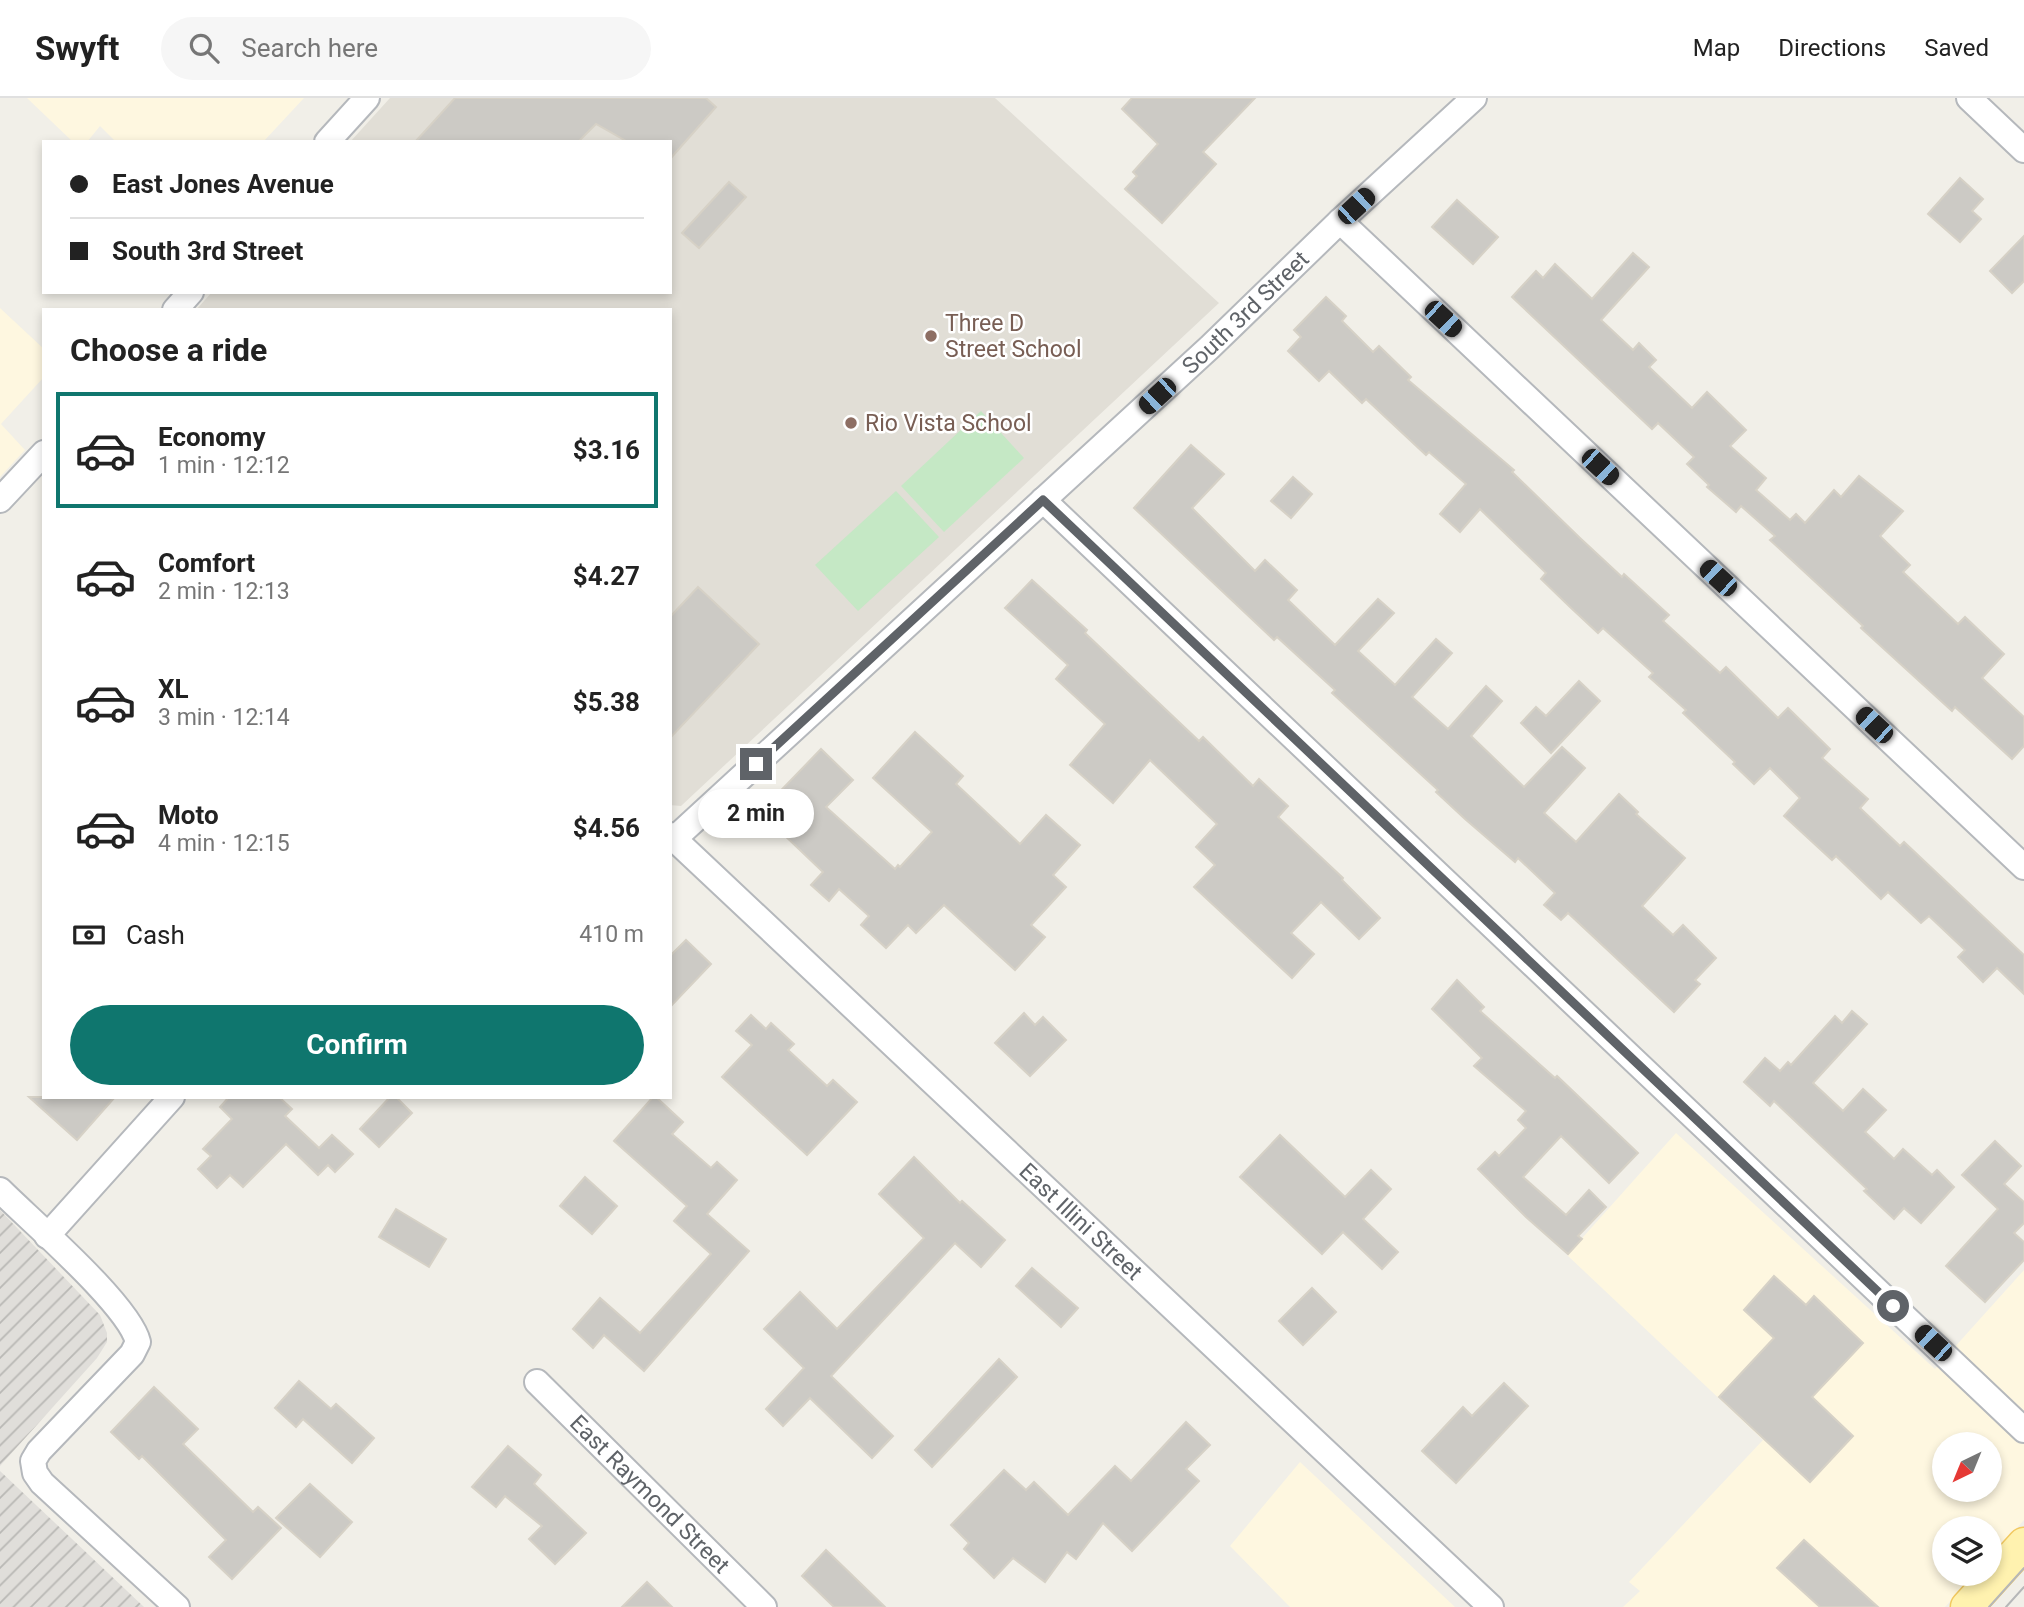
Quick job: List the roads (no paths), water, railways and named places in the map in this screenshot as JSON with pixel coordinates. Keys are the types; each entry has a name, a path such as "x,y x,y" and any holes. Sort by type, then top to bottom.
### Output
{"main road":[{"path":"1967,1607 2024,1544"}],"street":[{"path":"329,140 367,98"},
{"name":"South 3rd Street","path":"672,837 1210,347 1339,221 1474,98"},
{"path":"1969,98 2024,150"},
{"path":"1339,221 2024,867"},
{"path":"177,308 189,294"},
{"path":"0,500 42,455"},
{"path":"1043,500 2024,1430"},
{"name":"East Illini Street","path":"672,837 1491,1607"},
{"path":"47,1236 170,1099"},
{"path":"0,1190 124,1314 135,1329 138,1342 132,1354 39,1451 33,1461 35,1473 42,1483 177,1607"},
{"name":"East Raymond Street","path":"537,1382 764,1607"}],"tram line":[{"path":"1989,1607 2024,1568"},
{"path":"2006,1607 2024,1587"}],"place":[{"name":"Three D Street School","path":"931,336"},
{"name":"Rio Vista School","path":"851,423"}]}
